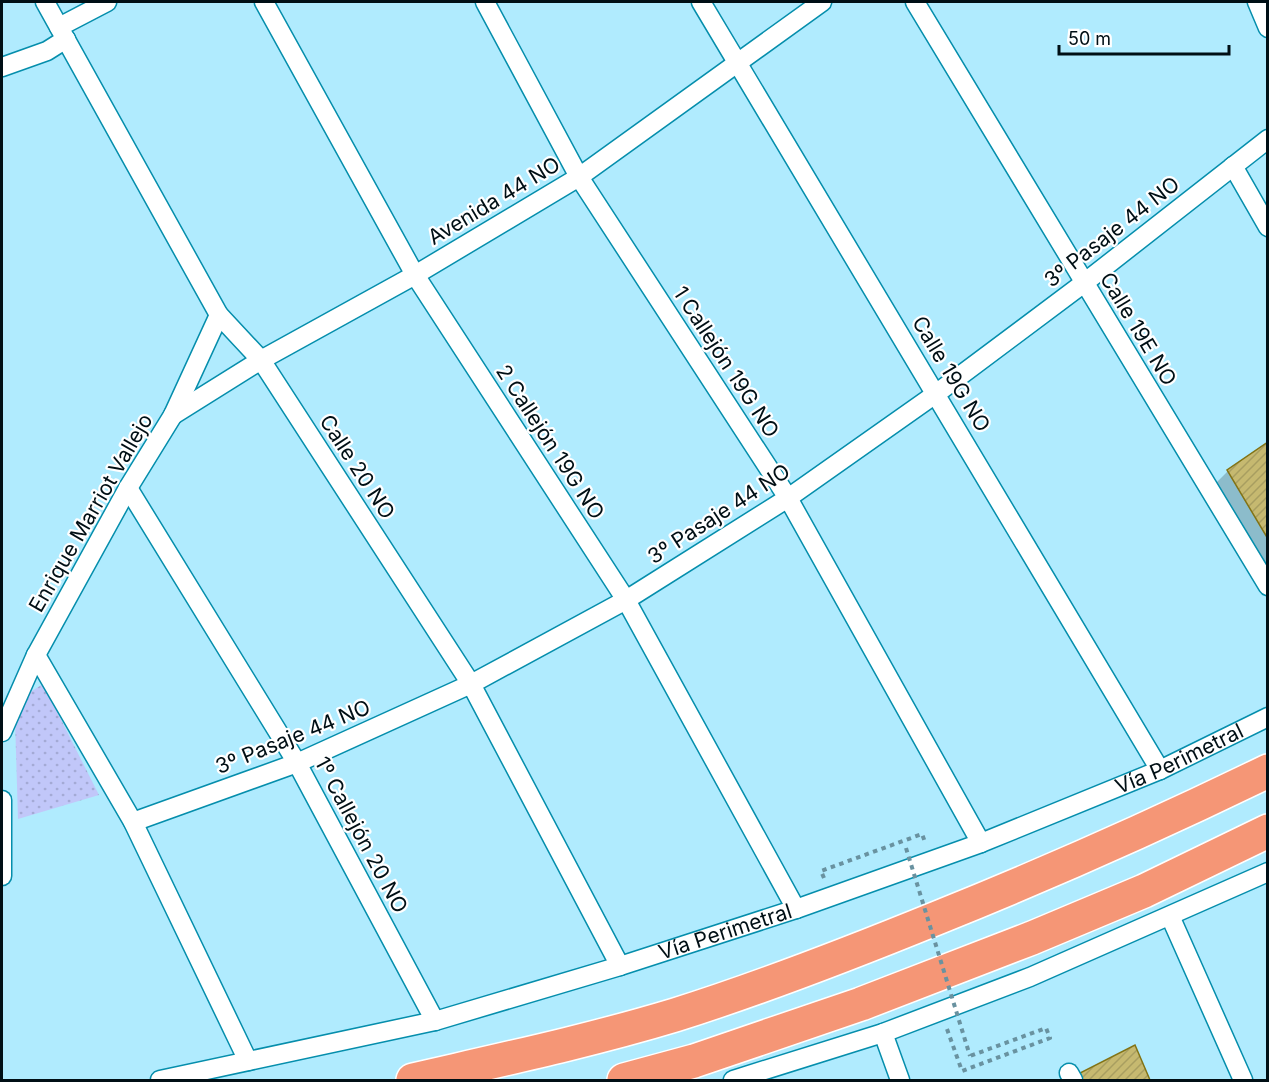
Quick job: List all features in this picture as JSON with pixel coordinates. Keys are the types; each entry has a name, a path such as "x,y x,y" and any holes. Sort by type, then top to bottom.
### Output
{"highway":[{"path":"413,1080 525,1054 674,1015 830,962 1016,886 1184,812 1268,771"},
{"path":"624,1080 694,1061 850,1007 1032,938 1144,891 1268,831"}],"street":[{"name":"Calle 20 NO","path":"45,2 219,315 261,360 471,684 620,966"},
{"path":"2,67 47,51 62,33 106,2"},
{"name":"2 Callejón 19G NO","path":"264,2 415,275 626,600 796,909"},
{"name":"1 Callejón 19G NO","path":"485,2 579,177 788,498 981,843"},
{"name":"Calle 19G NO","path":"701,2 937,393 1160,770"},
{"name":"Avenida 44 NO","path":"173,415 261,360 415,275 579,177 822,2"},
{"name":"Calle 19E NO","path":"915,2 1268,586"},
{"path":"1257,2 1268,28"},
{"name":"3º Pasaje 44 NO","path":"133,822 297,763 471,684 626,600 788,498 937,393 1084,283 1268,139"},
{"path":"1233,166 1268,227"},
{"name":"Enrique Marriot Vallejo","path":"2,732 36,655 128,488 173,415 219,315"},
{"name":"1º Callejón 20 NO","path":"128,488 297,763 435,1022"},
{"path":"36,655 133,822 248,1061"},
{"name":"Vía Perimetral","path":"160,1080 435,1022 620,966 796,909 981,843 1160,770 1268,717"},
{"path":"2,800 2,876"},
{"path":"733,1080 883,1033 940,1012 1030,977 1268,872"},
{"path":"1170,916 1243,1080"},
{"path":"883,1033 900,1080"}],"path":[{"path":"834,875 824,878 821,871 922,834 931,861"},
{"path":"895,852 906,848 970,1056 1046,1028 1050,1038 962,1071 940,1012"}],"shaded area":[{"path":"43,684 99,795 18,819 15,719 24,696"}],"building":[{"path":"1268,442 1268,539 1227,470"},
{"path":"1135,1045 1150,1080 1081,1080 1078,1074"}]}
